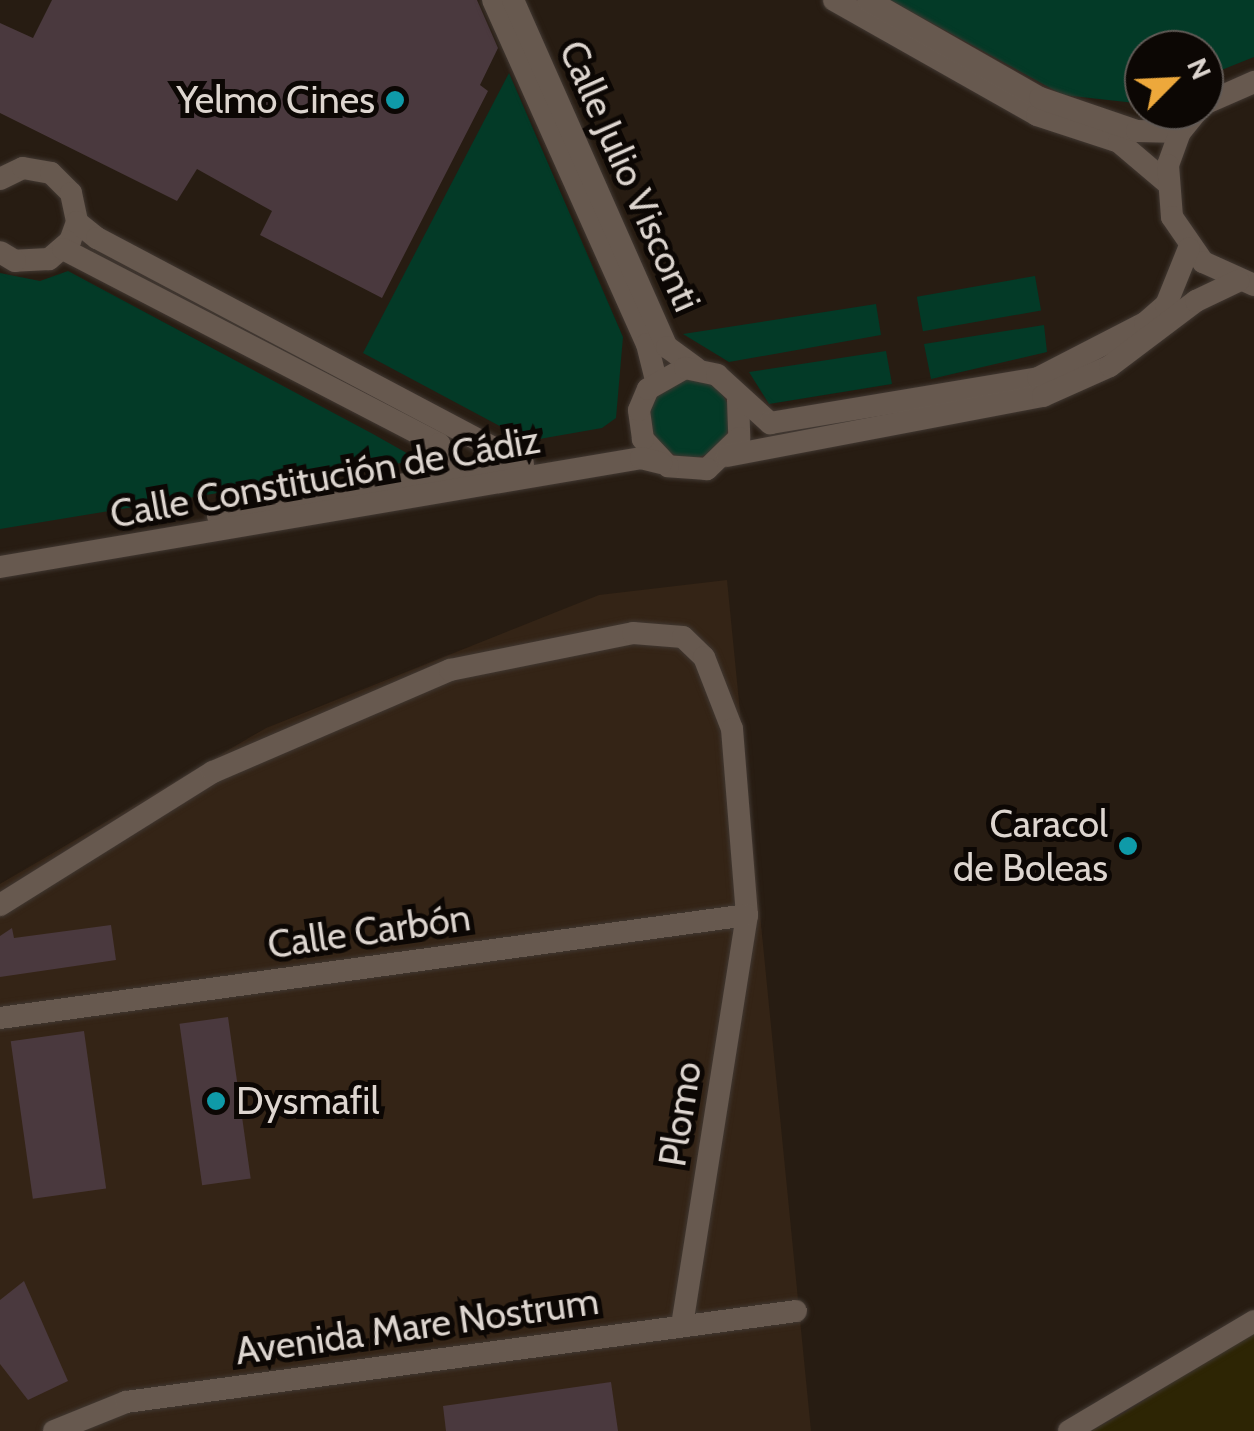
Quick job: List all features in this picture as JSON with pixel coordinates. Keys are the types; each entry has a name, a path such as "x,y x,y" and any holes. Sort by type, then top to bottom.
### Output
{"street":[{"name":"Calle Julio Visconti","path":"493,0 648,344 656,381"},
{"name":"Calle Julio Visconti","path":"513,0 667,347 696,368"},
{"path":"834,0 1037,115 1119,142 1166,182"},
{"path":"868,0 1040,98 1136,131 1180,132 1166,182 1172,217 1189,248 1246,283"},
{"path":"1224,95 1254,82"},
{"path":"0,179 22,168 51,173 72,193 77,222 64,249 32,263 0,252"},
{"path":"77,222 96,238 522,464"},
{"path":"1189,248 1166,304 1145,323 1038,378 770,423 738,400 717,375 696,368 656,381 643,399 640,432 661,463 691,472 727,456 1043,396 1110,366 1196,301 1246,283"},
{"path":"64,249 439,444 459,482"},
{"path":"727,456 742,426 738,400"},
{"name":"Calle Constitución de Cádiz","path":"0,568 459,482 522,464 615,447 640,432"},
{"name":"Calle Constitución de Cádiz","path":"0,552 459,482 640,458 661,463"},
{"name":"Plomo","path":"0,905 213,772 450,670 632,633 683,637 704,657 729,714 747,914 682,1324"},
{"name":"Calle Carbón","path":"0,1018 747,914"},
{"name":"Avenida Mare Nostrum","path":"54,1431 126,1402 796,1311"},
{"path":"1069,1431 1254,1321"}],"shaded area":[{"path":"727,580 811,1431 0,1431 0,884 266,728 599,595"}],"green space":[{"path":"890,0 1254,0 1254,57 1224,69 1224,30 1124,30 1124,102 1063,95"},
{"path":"509,73 623,337 616,418 602,428 528,441 363,353"},
{"path":"68,271 419,460 0,529 0,273 40,281"},
{"path":"1035,276 1041,310 923,331 917,297"},
{"path":"876,304 881,335 729,362 683,334"},
{"path":"1044,325 1047,352 931,379 924,344"},
{"path":"886,351 892,384 769,404 749,372"},
{"path":"690,378 705,381 718,390 727,403 727,433 718,446 705,455 690,458 675,455 662,446 653,433 650,418 653,403 662,390 675,381"}],"sand":[{"path":"1254,1330 1254,1431 1091,1431 1126,1412"}],"building":[{"path":"52,0 477,0 498,48 480,85 488,91 382,298 260,235 272,211 197,169 177,201 0,113 0,23 33,38"},
{"path":"111,925 116,960 0,977 0,936 12,928 14,938"},
{"name":"Dysmafil","path":"228,1017 251,1178 202,1185 179,1024"},
{"path":"84,1031 106,1188 33,1199 11,1041"},
{"path":"24,1281 68,1381 28,1400 0,1364 0,1300"},
{"path":"611,1382 618,1431 446,1431 443,1406"}],"place":[{"name":"Yelmo Cines","path":"395,100"},
{"name":"Caracol de Boleas","path":"1128,846"},
{"name":"Dysmafil","path":"216,1101"}]}
